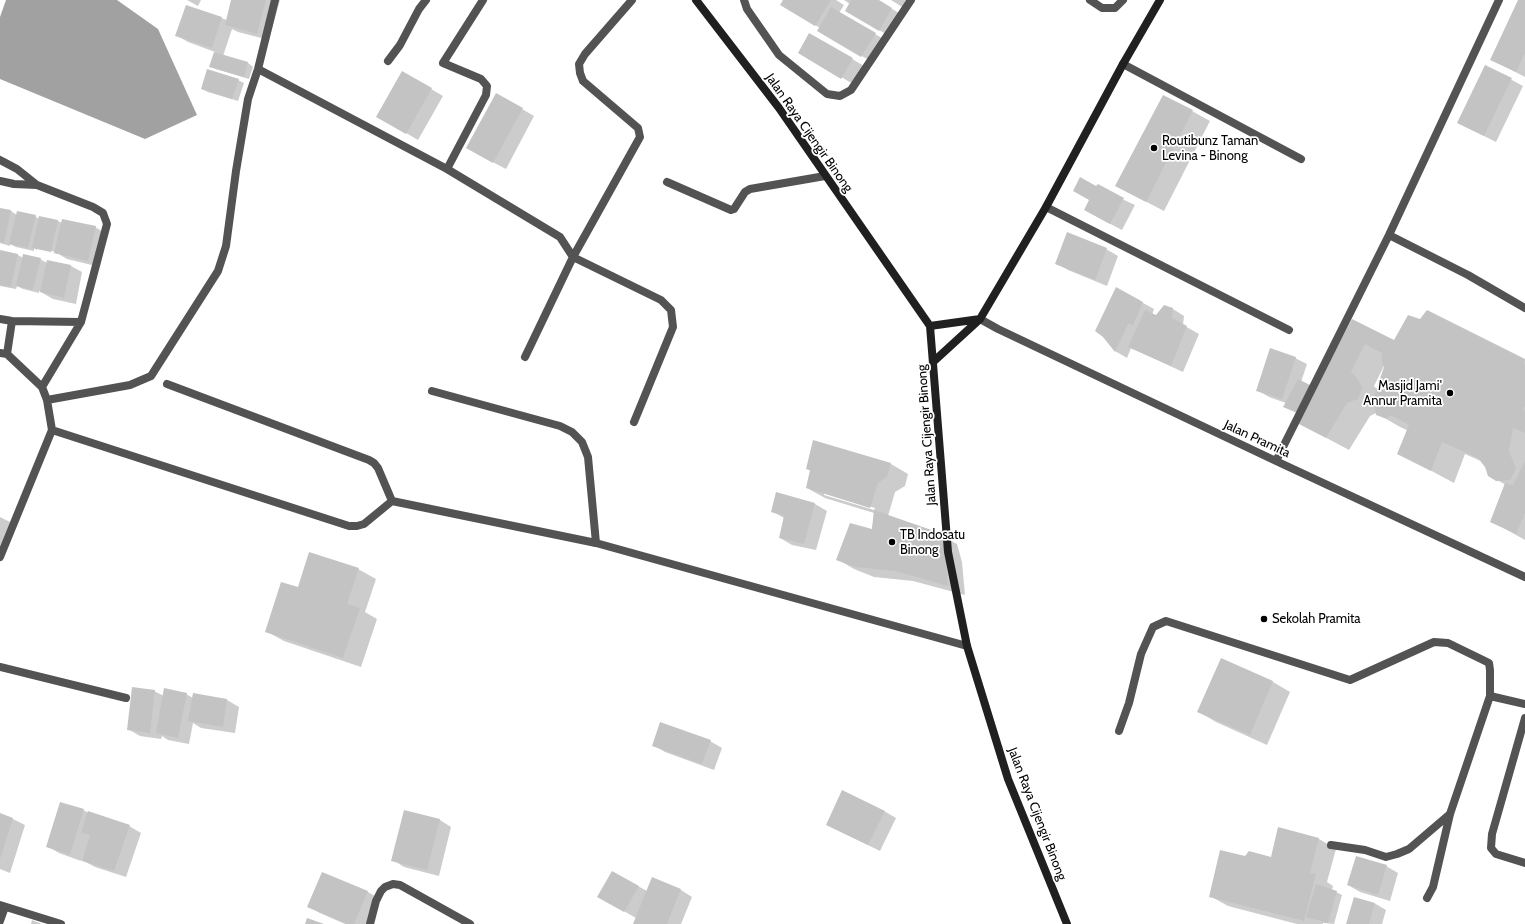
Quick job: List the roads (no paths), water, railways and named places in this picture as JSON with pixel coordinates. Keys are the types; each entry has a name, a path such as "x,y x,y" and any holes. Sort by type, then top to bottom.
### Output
{"street":[{"path":"47,400 130,385 151,376 218,271 226,246 236,171 248,99 258,69 275,0"},
{"path":"388,61 426,0"},
{"path":"447,169 486,95 486,86 481,79 443,63 483,0"},
{"path":"525,357 573,257 640,137 638,128 583,81 579,64 585,54 632,0"},
{"name":"Jalan Raya Cijengir Binong","path":"696,0 779,108 930,326 948,552 967,646 1008,779 1067,924"},
{"path":"744,0 747,9 779,55 827,94 840,96 851,90 911,0"},
{"path":"1090,0 1102,8 1114,8 1124,0"},
{"path":"933,362 980,319 1046,207 1123,64 1160,0"},
{"path":"1276,461 1389,235 1499,0"},
{"path":"1123,64 1301,159"},
{"path":"258,69 447,169 560,237 573,257 661,300 671,310 673,327 634,422"},
{"path":"0,160 18,169 37,185 98,210 103,213 107,224 81,322 42,387"},
{"path":"668,182 731,210 734,209 745,192 750,189 825,176"},
{"path":"0,181 14,184 37,185"},
{"path":"1046,207 1289,330"},
{"path":"1389,235 1468,275 1525,308"},
{"path":"0,319 12,321 81,322"},
{"path":"930,326 980,319"},
{"name":"Jalan Pramita","path":"980,319 998,329 1276,461 1525,577"},
{"path":"0,557 52,430 47,400 42,387 4,354 12,321"},
{"path":"167,384 369,460 378,468 392,500"},
{"path":"432,390 560,426 572,432 582,442 588,457 596,543"},
{"path":"52,430 350,526 364,524 392,500"},
{"path":"392,500 596,543 967,646"},
{"path":"1119,731 1141,654 1152,627 1166,621 1350,680 1434,642 1448,643 1489,663 1490,696 1450,814 1433,887 1427,898"},
{"path":"0,667 126,698"},
{"path":"1490,696 1525,704"},
{"path":"1525,718 1492,834 1491,848 1496,854 1525,864"},
{"path":"1331,845 1364,850 1386,857 1409,849 1450,814"},
{"path":"370,924 380,891 393,884 400,885 470,924"},
{"path":"0,921 3,906 61,924"}],"place":[{"name":"Routibunz Taman Levina - Binong","path":"1154,148"},
{"name":"Masjid Jami' Annur Pramita","path":"1450,393"},
{"name":"TB Indosatu Binong","path":"892,542"},
{"name":"Sekolah Pramita","path":"1264,619"}]}
